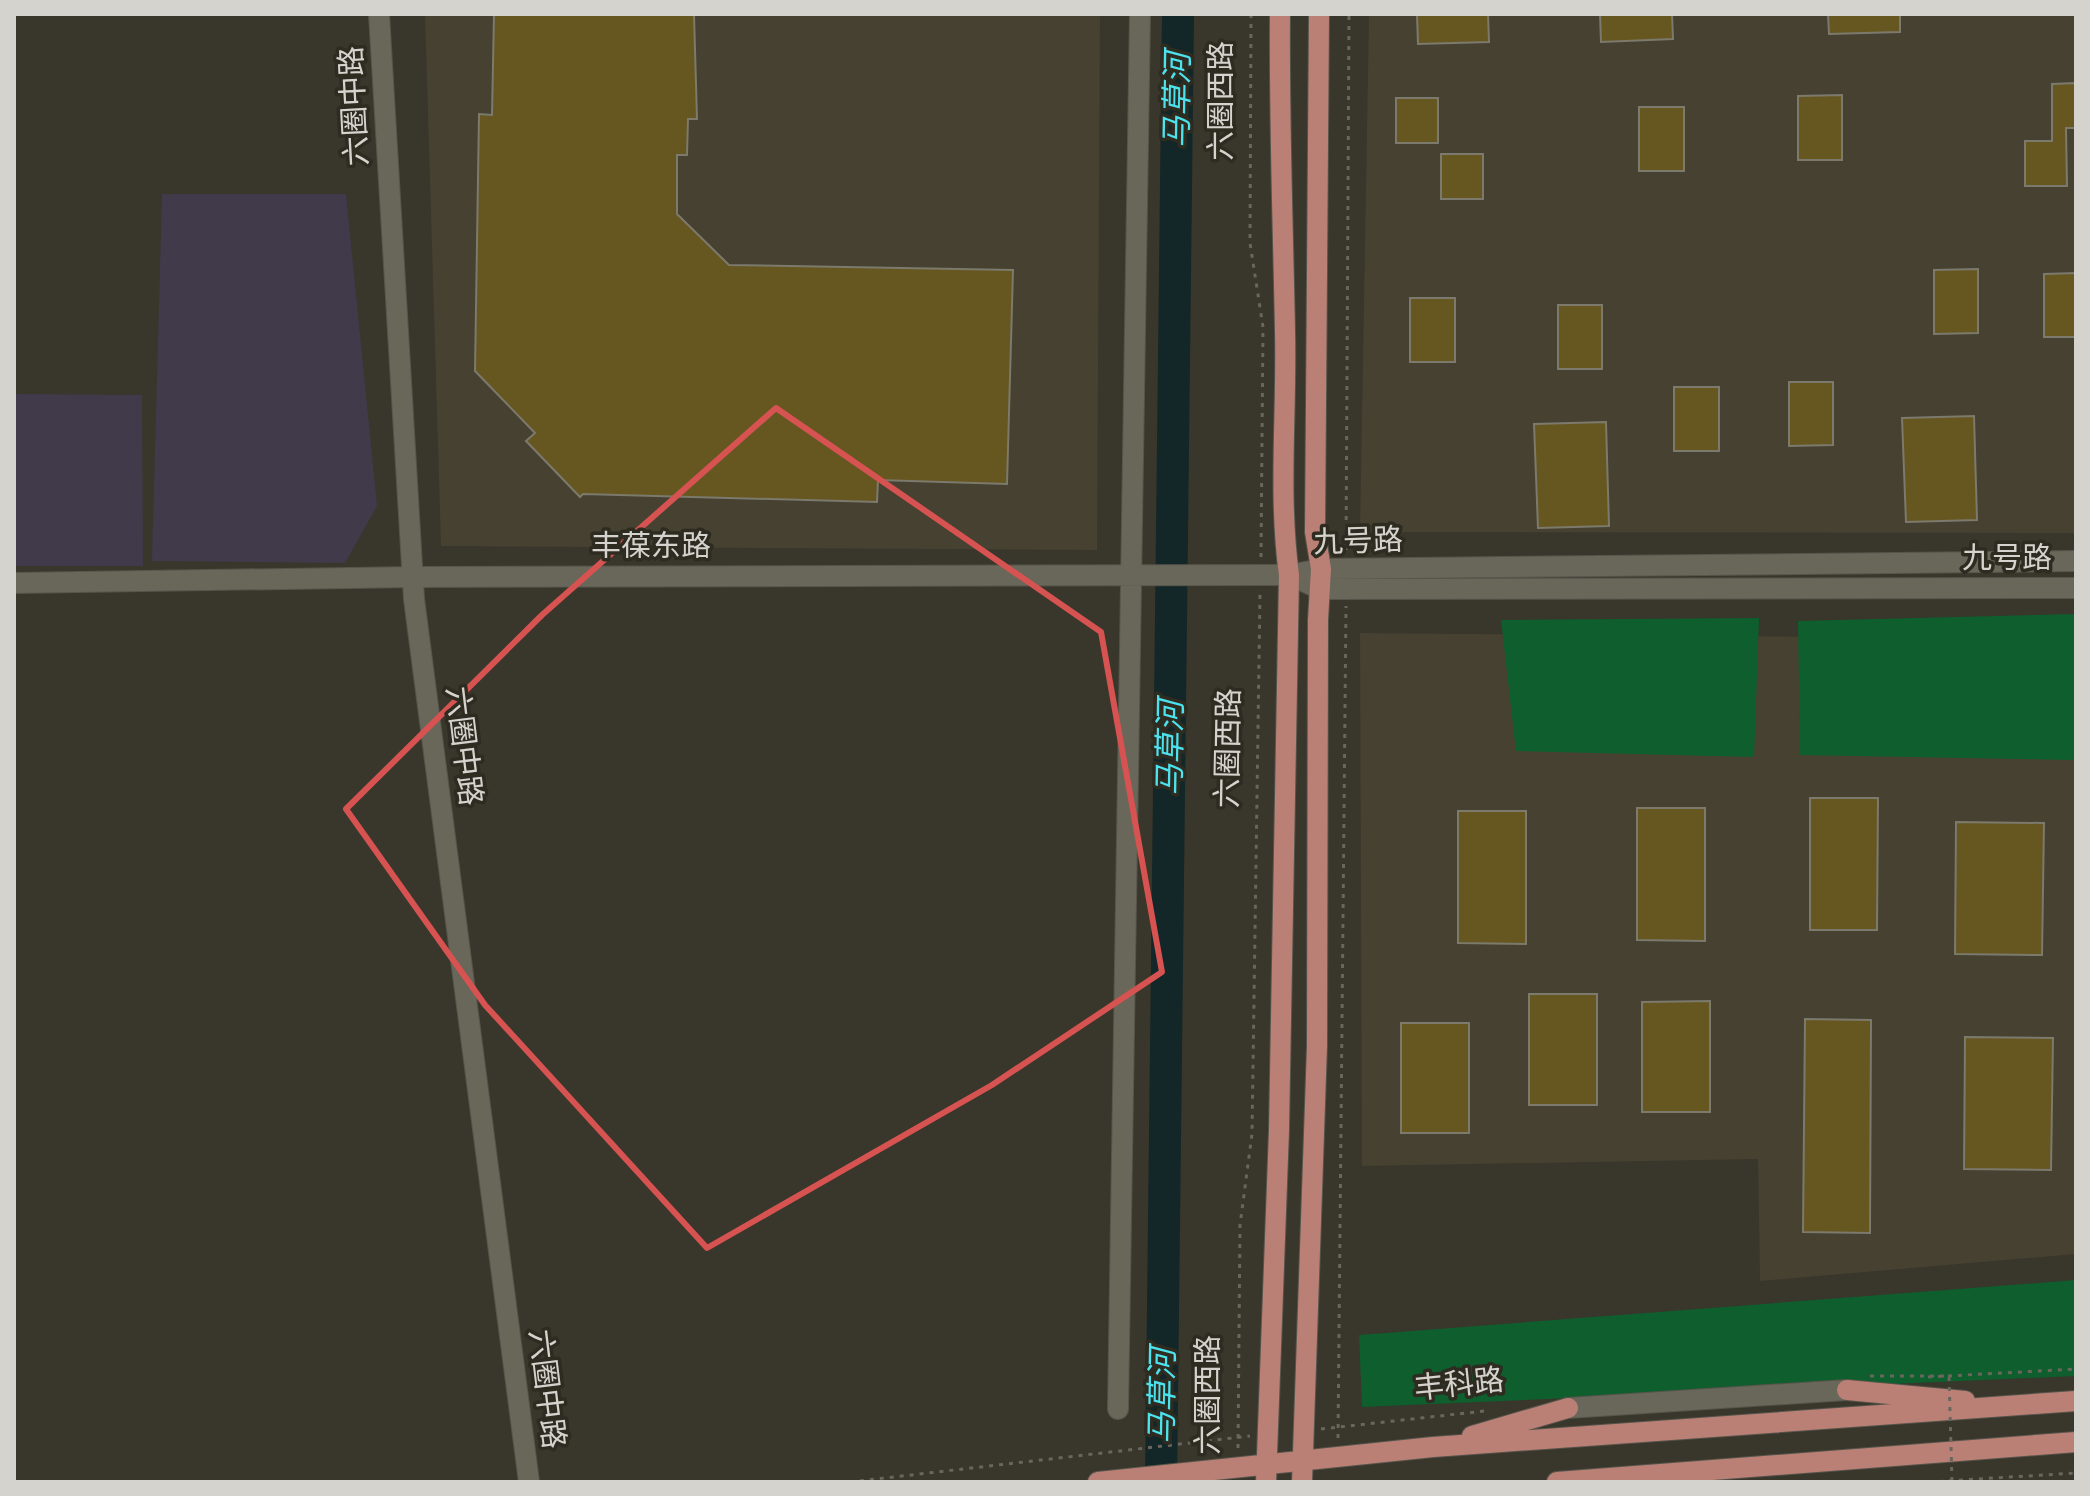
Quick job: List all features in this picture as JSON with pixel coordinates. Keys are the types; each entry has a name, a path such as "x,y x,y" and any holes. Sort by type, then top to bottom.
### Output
{"main road":[{"name":"六圈西路","path":"1267,1473 1279,1130 1289,575 1283,534 1285,331 1278,153 1280,14"},
{"path":"1302,1482 1317,1046 1321,579 1315,532 1319,14"},
{"path":"1847,1390 1940,1396 1992,1406"},
{"name":"丰科路","path":"1098,1482 1238,1467 1267,1473 1303,1460 1433,1447 2076,1401"},
{"path":"1433,1447 1568,1408"},
{"path":"1557,1482 2076,1442"}],"street":[{"name":"六圈中路","path":"379,14 413,577 529,1482"},
{"path":"1118,1409 1136,575 1140,14"},
{"name":"九号路","path":"1346,579 2076,561"},
{"name":"丰葆东路","path":"14,583 413,577 1289,575"},
{"name":"九号路","path":"1289,575 1321,579 2076,588"},
{"path":"1568,1408 1847,1390"}],"path":[{"name":"六圈西路","path":"1238,1467 1240,1225 1252,1134 1261,575 1263,327 1250,243 1251,14"},
{"path":"1337,1457 1349,14"},
{"path":"1847,1390 1875,1380 2076,1369"},
{"path":"1870,1376 2000,1373"},
{"path":"1949,1376 1952,1482"},
{"name":"丰科路","path":"1305,1431 1496,1410"},
{"path":"850,1482 1270,1435"},
{"path":"1929,1482 2076,1473"}],"highlighted area":[{"path":"776,408 1101,632 1162,972 992,1085 707,1248 485,1005 346,809 542,615"}],"shaded area":[{"path":"425,14 1100,14 1097,550 441,546"},
{"path":"1369,14 2076,14 2076,533 1360,532"},
{"path":"162,194 346,194 377,506 345,563 152,561"},
{"path":"14,394 142,395 143,566 14,566"},
{"path":"1360,633 2076,639 2076,1254 1760,1281 1758,1159 1362,1166"}],"green space":[{"path":"2076,614 2076,760 1800,755 1798,621"},
{"path":"1759,618 1754,757 1516,751 1501,620"},
{"path":"2076,1280 2076,1376 1362,1407 1359,1335"}],"building":[{"path":"494,14 694,14 697,119 688,119 687,155 677,155 677,214 729,265 1013,270 1007,484 878,480 877,502 583,494 580,497 526,441 535,433 475,371 479,114 492,115"},
{"path":"1417,14 1488,14 1489,42 1418,44"},
{"path":"1600,14 1672,14 1673,39 1601,42"},
{"path":"1828,14 1900,14 1900,32 1829,34"},
{"path":"2076,83 2076,128 2066,128 2067,186 2025,186 2025,141 2052,141 2052,84"},
{"path":"1842,95 1842,160 1798,160 1798,96"},
{"path":"1396,98 1438,98 1438,143 1396,143"},
{"path":"1639,107 1684,107 1684,171 1639,171"},
{"path":"1441,154 1483,154 1483,199 1441,199"},
{"path":"1978,269 1978,333 1934,334 1934,270"},
{"path":"2076,273 2076,337 2044,337 2044,274"},
{"path":"1410,298 1455,298 1455,362 1410,362"},
{"path":"1558,305 1602,305 1602,369 1558,369"},
{"path":"1789,382 1833,382 1833,445 1789,446"},
{"path":"1674,387 1719,387 1719,451 1674,451"},
{"path":"1974,416 1977,520 1906,522 1902,418"},
{"path":"1606,422 1609,526 1538,528 1534,424"},
{"path":"1810,798 1878,798 1877,930 1810,930"},
{"path":"1637,808 1705,808 1705,941 1637,940"},
{"path":"1458,811 1526,811 1526,944 1458,943"},
{"path":"1956,822 2044,823 2042,955 1955,954"},
{"path":"1529,994 1597,994 1597,1105 1529,1105"},
{"path":"1710,1001 1710,1112 1642,1112 1642,1002"},
{"path":"1805,1019 1871,1020 1870,1233 1803,1232"},
{"path":"1401,1023 1469,1023 1469,1133 1401,1133"},
{"path":"1965,1037 2053,1038 2051,1170 1964,1169"}],"waterway":[{"name":"马草河","path":"1161,1482 1178,14"}]}
